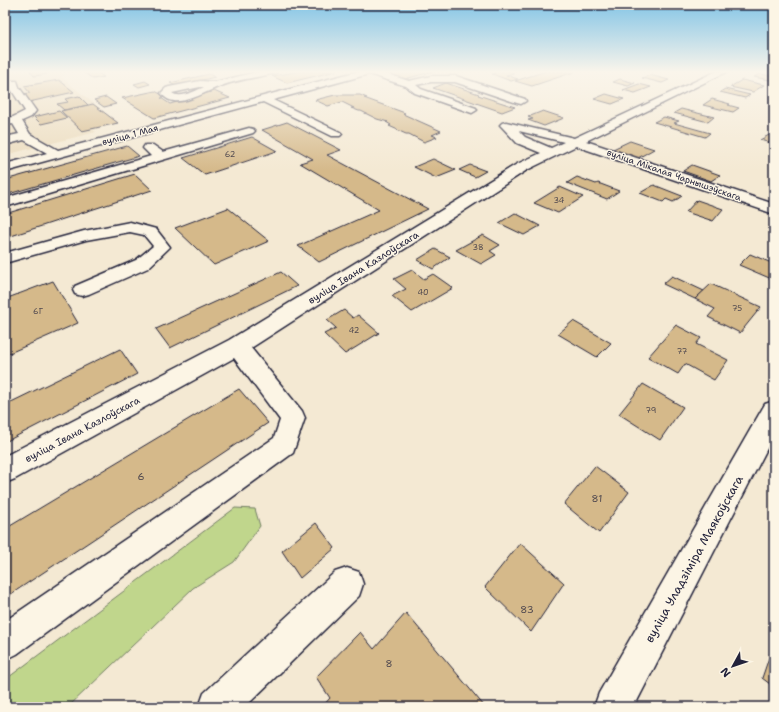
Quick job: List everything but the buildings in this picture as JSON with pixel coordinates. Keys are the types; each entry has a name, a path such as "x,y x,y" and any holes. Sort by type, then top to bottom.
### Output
{"street":[{"path":"26,104 31,111 27,115 10,121 26,136 56,154"},
{"name":"вуліца 1 Мая","path":"5,168 245,104"},
{"path":"275,104 336,134"},
{"path":"456,104 472,110"},
{"name":"вуліца Івана Казлоўскага","path":"5,470 237,346 522,167 653,104"},
{"name":"вуліца Мікалая Чарнышэўскага","path":"552,153 521,140 506,126 574,141 774,209"},
{"path":"5,203 249,131"},
{"path":"133,135 161,157"},
{"path":"5,141 26,136"},
{"path":"5,258 84,236 130,227 150,232 162,247 142,264 82,290"},
{"path":"5,642 284,445 293,418 237,346"},
{"name":"вуліца Уладзіміра Маякоўскага","path":"613,707 774,411"},
{"path":"218,707 347,584"}],"shaded area":[{"path":"5,104 95,104 118,123 93,130 96,132 5,155"}],"green space":[{"path":"235,508 255,509 260,526 234,562 193,588 68,707 5,707 5,680"}]}
